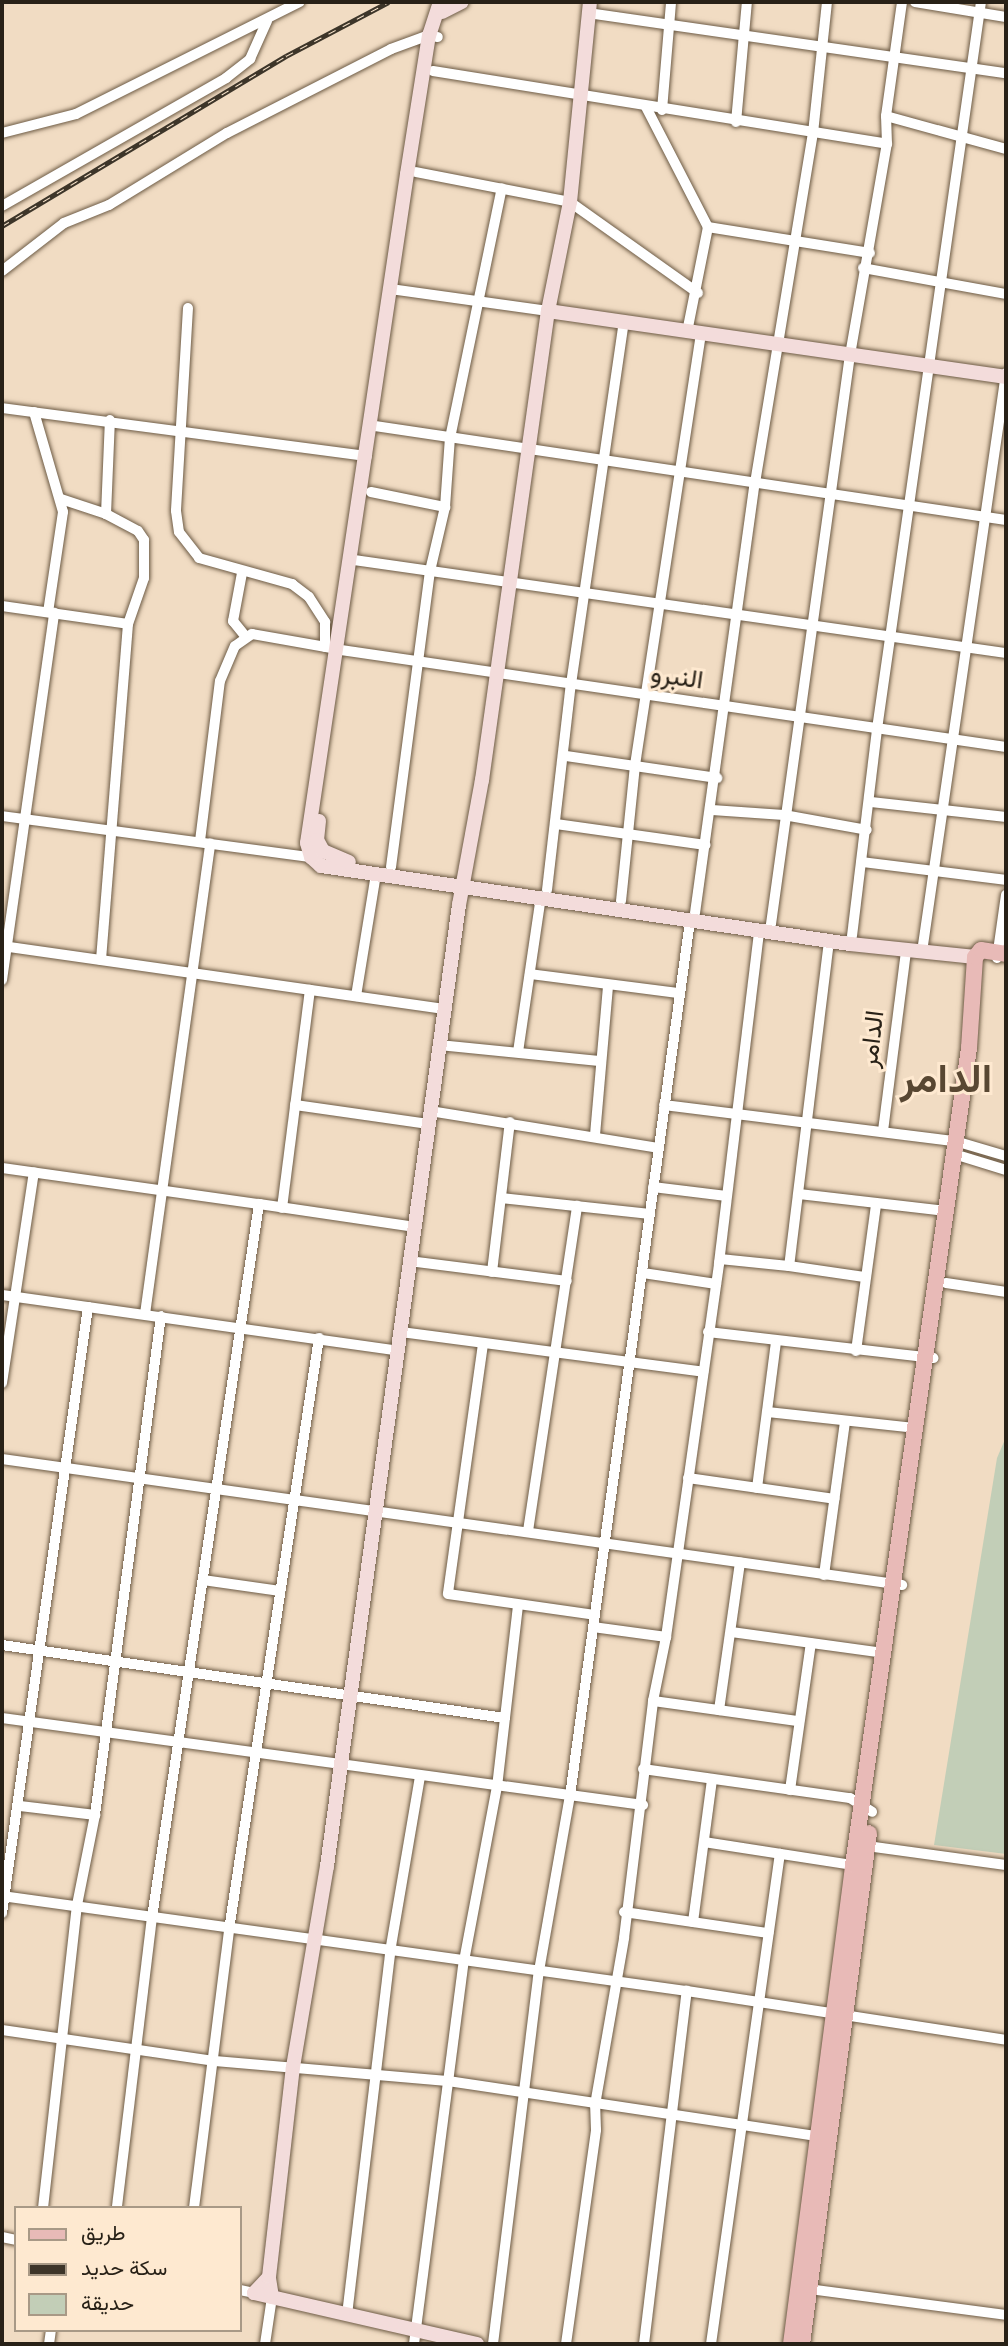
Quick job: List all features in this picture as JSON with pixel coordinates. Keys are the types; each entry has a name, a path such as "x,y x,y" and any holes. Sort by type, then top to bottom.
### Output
{"main road":[{"path":"791,2344 817,2136 867,1846 867,1809 884,1653 898,1584 916,1428 946,1283 969,1048 992,956"},
{"path":"803,2344 853,1865 867,1809 930,1358 946,1211 960,1148"}],"street":[{"path":"2,132 76,114 300,2"},
{"path":"463,2 443,5 433,36 334,649 307,843 311,857 321,866 463,882 765,928 830,941 906,952 992,956"},
{"path":"662,110 671,2"},
{"path":"736,122 747,2"},
{"path":"493,2344 539,1971 570,1796 679,993 717,778 721,706 776,345 797,241 813,133 820,46 827,2"},
{"path":"566,2344 596,2130 595,2105 613,1981 624,1938 624,1912 643,1805 643,1769 666,1637 720,1259 735,1113 783,815 863,268 870,253 887,144 886,116 902,2"},
{"path":"915,2 980,7 1006,17"},
{"path":"265,2344 272,2297 269,2277 293,2067 341,1767 444,1009 548,311 570,202 589,7 668,24 1006,73"},
{"path":"852,936 871,802 877,729 980,7"},
{"path":"2,206 226,78 250,60 267,20"},
{"path":"337,860 323,850 317,834 334,649 371,492 375,426 394,289 433,71 433,36"},
{"path":"2,271 64,223 109,205 227,133 391,49 433,36"},
{"path":"433,71 736,122 887,144"},
{"path":"621,901 625,835 681,473 698,293 708,227 646,107"},
{"path":"886,116 1006,149"},
{"path":"416,172 570,202 698,293"},
{"path":"391,867 420,663 430,571 445,507 450,438 502,188"},
{"path":"708,227 870,253"},
{"path":"863,268 1006,294"},
{"path":"394,289 1006,376 923,945"},
{"path":"188,308 176,511 179,532 199,558 242,573 292,584 309,597 325,622 334,649"},
{"path":"518,1052 566,757 571,684 624,322"},
{"path":"2,408 110,420 366,456"},
{"path":"2,979 4,946 62,521 61,499 34,412"},
{"path":"106,514 110,420"},
{"path":"375,426 829,496 1006,520"},
{"path":"371,492 445,507"},
{"path":"61,499 106,514 138,531 144,540 144,578 128,624 115,828 101,960"},
{"path":"354,560 1006,653"},
{"path":"145,1314 190,973 220,681 227,658 245,636 233,621 242,573"},
{"path":"2,606 128,624"},
{"name":"النبرو","path":"245,636 1006,747"},
{"path":"566,757 717,778"},
{"path":"871,802 1006,817"},
{"path":"712,810 783,815 867,830"},
{"path":"2,816 115,828 391,867 463,882"},
{"path":"556,824 706,845"},
{"path":"862,862 1006,880"},
{"path":"356,996 376,874"},
{"path":"544,894 621,901 692,917"},
{"path":"992,956 1006,895"},
{"path":"765,928 852,936 992,956"},
{"path":"789,1266 830,941"},
{"path":"4,946 444,1009"},
{"name":"الدامر","path":"883,1131 906,952"},
{"path":"530,974 679,993"},
{"path":"595,1135 599,1061 608,986"},
{"path":"282,1208 310,990"},
{"path":"439,1045 599,1061"},
{"path":"295,1105 510,1122 658,1148"},
{"path":"664,1105 883,1131 1006,1156"},
{"path":"492,1272 510,1122"},
{"path":"960,1148 1006,1170"},
{"path":"2,1168 415,1227"},
{"path":"2,1383 34,1172"},
{"path":"653,1187 726,1196"},
{"path":"799,1194 946,1211"},
{"path":"501,1198 650,1214"},
{"path":"117,2206 152,1917 182,1744 203,1580 259,1204"},
{"path":"856,1351 864,1277 876,1205"},
{"path":"528,1531 577,1206"},
{"path":"720,1259 864,1277"},
{"path":"409,1261 566,1281"},
{"path":"643,1273 716,1284"},
{"path":"946,1283 1006,1292"},
{"path":"2,1295 241,1325 398,1351"},
{"path":"2,1913 20,1806 89,1307"},
{"path":"43,2206 77,1905 106,1733 161,1316"},
{"path":"401,1332 702,1372"},
{"path":"708,1332 930,1358"},
{"path":"194,2206 229,1930 319,1338"},
{"path":"757,1488 775,1341"},
{"path":"483,1344 455,1521 448,1594 595,1615"},
{"path":"768,1412 916,1428"},
{"path":"824,1575 845,1422"},
{"path":"2,1459 898,1584"},
{"path":"688,1478 835,1499"},
{"path":"719,1710 740,1562"},
{"path":"203,1580 280,1591"},
{"path":"415,2337 464,1961 496,1787 518,1605"},
{"path":"593,1627 666,1637"},
{"path":"731,1632 884,1653"},
{"path":"790,1790 811,1643"},
{"path":"2,1645 505,1718"},
{"path":"653,1701 798,1721"},
{"path":"2,1718 341,1767 643,1805"},
{"path":"643,1769 850,1798 867,1809"},
{"path":"347,2315 390,1952 420,1777"},
{"path":"693,1922 712,1780"},
{"path":"20,1806 94,1815"},
{"path":"704,1842 853,1865"},
{"path":"867,1846 1006,1865"},
{"path":"711,2344 744,2126 780,1854"},
{"path":"3,1896 77,1905 229,1930 687,1991 1006,2040"},
{"path":"624,1912 768,1933"},
{"path":"644,2344 669,2115 687,1991"},
{"path":"2,2030 214,2061 448,2081 817,2136"},
{"path":"247,2291 269,2277"},
{"path":"810,2289 1006,2315"},
{"path":"247,2291 347,2315 415,2337 477,2344"}],"green space":[{"path":"1006,1437 1006,1854 934,1845 997,1458"}],"railway":[{"path":"2,226 286,56 389,2"}],"district":[{"name":"الدامر","path":"946,1078"}]}
